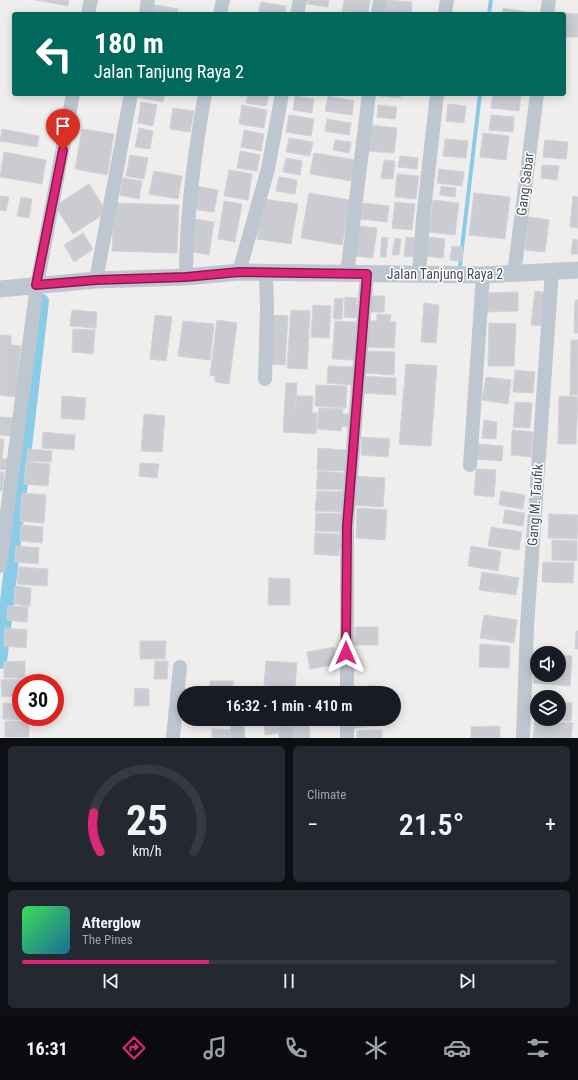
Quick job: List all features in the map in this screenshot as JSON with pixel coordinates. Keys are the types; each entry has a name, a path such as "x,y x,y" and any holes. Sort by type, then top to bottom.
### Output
{"street":[{"path":"88,12 91,0"},
{"path":"146,12 148,0"},
{"path":"220,12 223,0"},
{"path":"297,12 300,0"},
{"path":"378,12 380,0"},
{"path":"445,12 447,0"},
{"path":"547,12 549,0"},
{"path":"0,566 36,285 74,96"},
{"path":"96,280 131,96"},
{"path":"186,277 186,242 190,186 205,96"},
{"path":"239,272 268,168 282,96"},
{"path":"347,274 369,96"},
{"path":"419,274 423,219 437,96"},
{"name":"Gang Sabar","path":"514,274 537,96"},
{"name":"Jalan Tanjung Raya 2","path":"0,289 96,280 186,277 239,272 483,275 578,270"},
{"name":"Gang M. Taufik","path":"523,738 527,626 552,271"},
{"path":"264,379 267,309 266,273"},
{"path":"347,686 347,526 367,274"},
{"path":"470,466 483,275"},
{"path":"173,738 180,667"},
{"path":"237,726 238,738"},
{"path":"285,726 286,738"},
{"path":"347,726 348,738"}],"building":[{"path":"36,0 69,0 68,6"},
{"path":"308,0 329,0 328,7 307,4"},
{"path":"344,0 370,0 368,12 342,11"},
{"path":"387,0 412,2 411,12 385,12"},
{"path":"261,2 286,6 285,12 258,12"},
{"path":"151,4 178,9 177,12 150,12"},
{"path":"503,8 527,12 502,12"},
{"path":"566,13 578,14 578,37 566,37"},
{"path":"137,96 164,96 163,102"},
{"path":"248,96 268,96 266,106 246,103"},
{"path":"295,96 314,99 312,113 293,110"},
{"path":"328,96 354,101 352,115 325,111"},
{"path":"381,96 400,96 400,98"},
{"path":"493,96 521,96 519,111 491,108"},
{"path":"141,102 157,105 153,126 138,123"},
{"path":"448,104 466,106 464,123 446,121"},
{"path":"242,105 267,110 264,128 239,124"},
{"path":"378,105 397,107 395,119 377,117"},
{"path":"173,108 194,111 190,132 170,129"},
{"path":"289,115 314,119 311,136 286,132"},
{"path":"491,115 514,117 513,132 489,130"},
{"path":"327,119 351,123 349,135 325,131"},
{"path":"371,125 397,128 394,153 368,151"},
{"path":"139,128 153,131 150,149 135,147"},
{"path":"2,129 39,136 37,147 0,141"},
{"path":"82,129 114,134 107,175 75,169"},
{"path":"244,130 264,134 261,151 241,147"},
{"path":"483,133 509,136 506,160 480,157"},
{"path":"289,138 313,142 310,156 286,152"},
{"path":"445,139 468,141 466,158 443,156"},
{"path":"335,140 351,142 349,153 333,150"},
{"path":"545,140 568,142 566,159 543,157"},
{"path":"240,151 260,155 257,171 237,168"},
{"path":"4,152 46,160 42,184 0,177"},
{"path":"314,153 356,160 352,181 310,174"},
{"path":"130,155 148,158 144,179 126,176"},
{"path":"400,156 418,158 417,169 398,167"},
{"path":"286,158 302,161 300,175 283,172"},
{"path":"384,160 395,161 393,179 381,178"},
{"path":"542,165 559,166 557,180 541,178"},
{"path":"439,169 464,172 462,186 437,183"},
{"path":"229,170 252,174 248,200 224,196"},
{"path":"154,171 182,176 178,199 149,194"},
{"path":"397,174 419,176 416,199 395,197"},
{"path":"279,177 297,180 295,194 276,191"},
{"path":"123,178 142,181 139,199 120,195"},
{"path":"89,184 107,212 73,234 55,206"},
{"path":"195,186 218,190 214,212 191,209"},
{"path":"441,186 456,188 455,197 440,195"},
{"path":"309,193 350,200 342,245 301,238"},
{"path":"474,193 510,197 505,239 469,235"},
{"path":"0,196 9,197 6,211 0,210"},
{"path":"573,196 578,197 578,228 570,227"},
{"path":"21,197 32,199 29,218 17,216"},
{"path":"264,199 298,204 291,244 257,239"},
{"path":"433,200 459,203 455,235 429,232"},
{"path":"224,201 242,204 235,242 218,239"},
{"path":"395,202 415,204 412,230 392,228"},
{"path":"114,203 179,205 177,253 112,251"},
{"path":"363,203 389,206 387,222 361,219"},
{"path":"528,217 549,220 545,252 525,250"},
{"path":"194,219 214,222 209,255 189,251"},
{"path":"359,226 377,228 373,258 355,256"},
{"path":"83,233 93,249 74,262 64,245"},
{"path":"382,237 388,238 386,257 380,257"},
{"path":"406,237 415,238 413,257 404,256"},
{"path":"427,237 445,239 443,258 425,256"},
{"path":"395,238 401,239 399,255 392,255"},
{"path":"573,239 578,240 578,254 571,254"},
{"path":"452,246 463,247 461,261 450,260"},
{"path":"535,291 548,293 544,326 531,325"},
{"path":"518,292 518,311 486,312 486,293"},
{"path":"370,296 385,296 384,312 369,312"},
{"path":"345,297 357,298 356,318 344,317"},
{"path":"335,298 343,299 342,319 333,319"},
{"path":"575,300 578,300 578,333 574,333"},
{"path":"424,303 439,305 436,343 421,342"},
{"path":"313,305 331,306 329,338 311,337"},
{"path":"72,310 97,312 96,328 70,326"},
{"path":"291,310 310,311 307,369 287,368"},
{"path":"377,314 391,315 390,322 396,322 394,348 366,347 368,321 377,321"},
{"path":"155,315 172,317 166,361 150,359"},
{"path":"273,315 288,316 285,365 270,364"},
{"path":"217,320 237,323 229,384 215,382 215,376 210,375"},
{"path":"183,321 214,324 210,360 178,356"},
{"path":"335,321 356,322 354,360 332,359"},
{"path":"489,323 516,324 514,366 488,366"},
{"path":"73,329 95,330 93,354 72,352"},
{"path":"0,335 11,336 11,345 21,346 16,397 0,395"},
{"path":"571,340 578,340 578,395 570,395"},
{"path":"366,351 395,352 394,375 365,373"},
{"path":"406,364 437,366 431,446 399,444"},
{"path":"328,366 355,367 353,385 327,383"},
{"path":"515,370 535,372 533,393 513,392"},
{"path":"363,376 396,378 396,395 362,393"},
{"path":"486,377 511,380 508,404 482,400"},
{"path":"286,383 297,383 295,412 297,396 313,396 312,413 317,413 316,434 283,432"},
{"path":"316,385 347,386 346,408 315,406"},
{"path":"62,396 86,398 84,420 61,418"},
{"path":"559,396 578,397 576,444 558,444"},
{"path":"515,402 532,403 530,428 513,427"},
{"path":"319,408 343,409 342,414 349,414 349,427 342,426 341,431 317,429"},
{"path":"144,414 165,416 162,452 141,451"},
{"path":"0,417 14,418 12,436 0,435"},
{"path":"484,420 497,422 496,439 482,438"},
{"path":"512,430 533,432 531,457 511,455"},
{"path":"43,432 75,435 74,450 42,448"},
{"path":"362,437 390,439 388,457 361,455"},
{"path":"0,439 4,439 2,459 9,459 8,470 0,469"},
{"path":"478,444 503,446 502,461 476,459"},
{"path":"318,448 346,450 345,471 317,470"},
{"path":"28,449 52,451 51,462 27,461"},
{"path":"26,462 50,464 48,486 24,484"},
{"path":"140,463 159,464 157,478 139,476"},
{"path":"476,469 496,470 494,497 474,495"},
{"path":"318,471 344,473 343,490 316,489"},
{"path":"0,472 4,472 2,491 0,491"},
{"path":"354,476 385,478 383,507 352,505"},
{"path":"317,491 343,492 342,512 315,511"},
{"path":"501,491 525,495 523,509 499,505"},
{"path":"22,493 46,495 44,523 20,521"},
{"path":"357,508 387,510 385,540 356,538"},
{"path":"505,510 525,513 523,526 503,523"},
{"path":"316,513 342,514 341,532 315,531"},
{"path":"549,514 578,515 577,539 548,538"},
{"path":"21,525 43,527 42,543 20,541"},
{"path":"491,527 522,532 519,550 488,546"},
{"path":"315,533 340,534 339,541 344,541 343,549 339,549 339,556 314,554"},
{"path":"552,540 577,541 577,561 552,560"},
{"path":"16,546 39,548 38,564 15,562"},
{"path":"471,546 501,551 498,571 468,566"},
{"path":"543,562 574,563 573,583 542,582"},
{"path":"19,567 48,569 47,586 17,584"},
{"path":"482,572 519,578 516,595 479,590"},
{"path":"269,578 290,579 290,605 268,605"},
{"path":"15,586 31,588 30,606 14,604"},
{"path":"8,606 28,607 27,622 7,620"},
{"path":"484,615 517,620 514,643 480,638"},
{"path":"355,627 378,627 378,645 355,645"},
{"path":"5,628 27,630 26,648 4,646"},
{"path":"576,631 578,631 578,649 575,649"},
{"path":"140,641 166,641 165,659 140,659"},
{"path":"480,644 510,646 509,668 479,667"},
{"path":"334,647 337,664 310,669 307,652"},
{"path":"566,656 572,656 570,686 533,683 566,682"},
{"path":"25,661 25,674 12,674 12,678 4,678 4,662"},
{"path":"155,661 168,661 167,679 154,679"},
{"path":"266,661 297,663 295,686 264,685"},
{"path":"1,680 12,680 12,696 2,697"},
{"path":"210,681 233,681 233,686 210,686"},
{"path":"135,688 149,689 149,706 134,706"},
{"path":"3,703 12,704 12,719 3,719"},
{"path":"566,703 572,703 571,721 566,720"},
{"path":"5,721 12,721 12,726 29,726 29,737 5,737"},
{"path":"566,722 573,723 571,738 533,738 534,726 566,726"},
{"path":"264,726 280,726 281,733 265,735"},
{"path":"290,726 309,726 310,738 291,738"},
{"path":"354,726 377,726 354,728"},
{"path":"500,726 500,738 471,738 471,727"},
{"path":"212,729 236,730 235,738 212,738"},
{"path":"382,730 382,738 357,738 357,731"}],"waterway":[{"path":"489,12 491,0"},
{"path":"460,265 480,96"},
{"path":"0,662 42,301"}],"route":[{"path":"63,150 36,285 96,280 186,277 239,272 367,274 347,526 346,653"}]}
